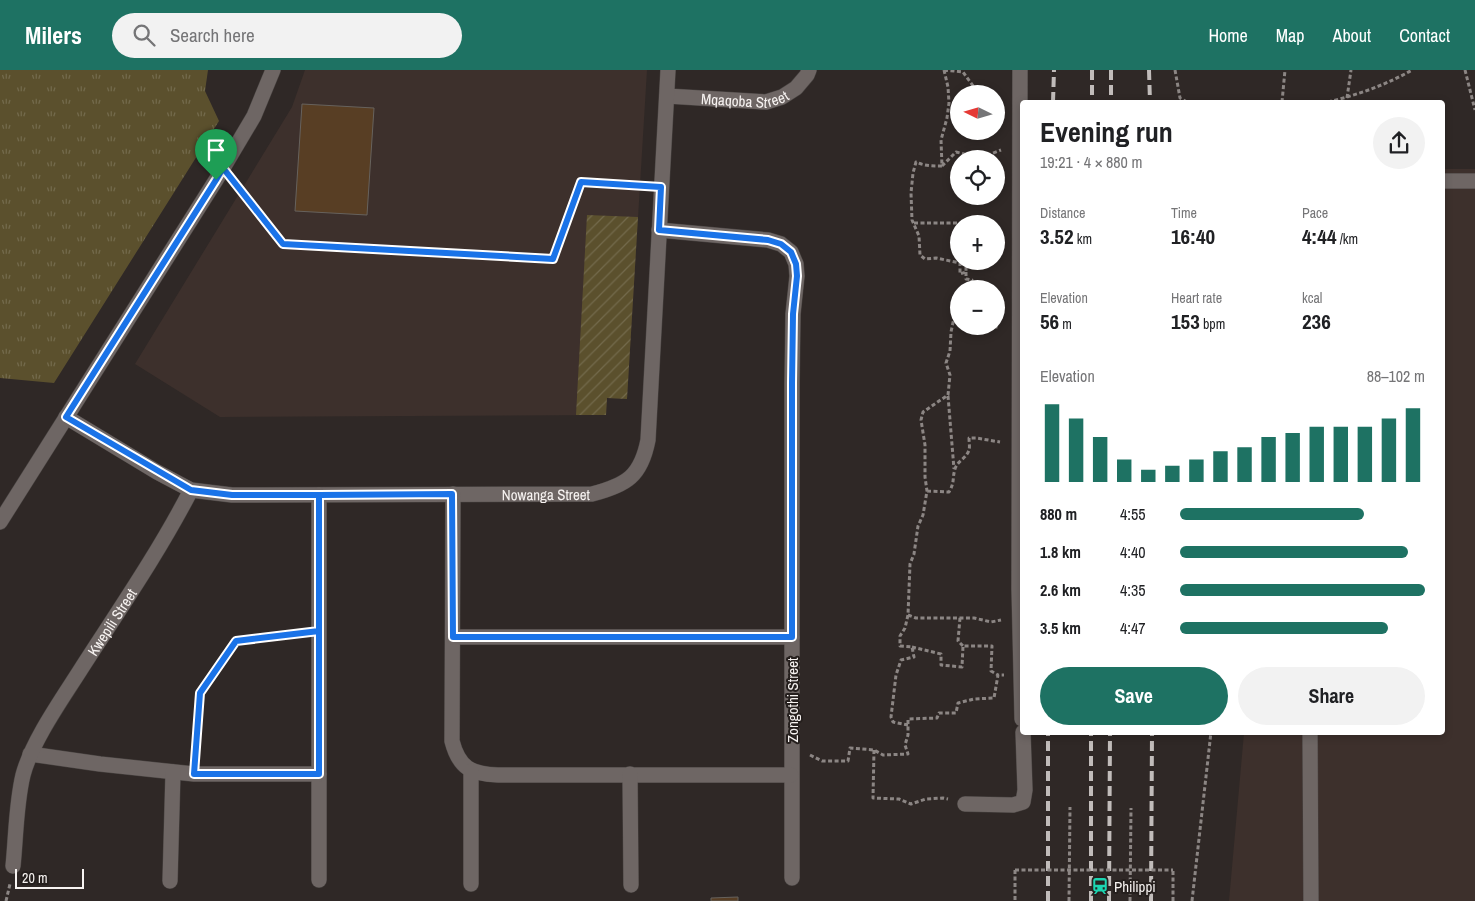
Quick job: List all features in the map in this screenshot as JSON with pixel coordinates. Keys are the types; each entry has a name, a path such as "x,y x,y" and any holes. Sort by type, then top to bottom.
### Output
{"street":[{"path":"0,522 223,168 254,116 273,70"},
{"name":"Nowanga Street","path":"66,417 191,490 232,495 592,494 610,490 625,482 636,472 645,457 648,440 668,70"},
{"name":"Mqaqoba Street","path":"667,96 766,102 782,97 796,88 809,70"},
{"path":"1020,70 1020,622"},
{"path":"1445,181 1475,182"},
{"name":"Zongothi Street","path":"659,230 768,240 781,244 791,252 796,264 792,383 792,878"},
{"name":"Kwepili Street","path":"13,866 20,791 30,754 61,700 164,540 191,490"},
{"path":"452,494 452,741 456,754 471,771 498,775 791,775"},
{"path":"319,495 319,880"},
{"path":"453,637 792,637"},
{"path":"965,804 1013,805 1023,802 1025,790 1023,735"},
{"path":"1310,735 1311,901"},
{"path":"30,754 194,774 319,774"},
{"path":"471,771 471,884"},
{"path":"170,881 173,772"},
{"path":"630,774 631,885"}],"path":[{"path":"942,166 940,157 941,140 949,103 944,70 963,72 972,85"},
{"path":"1175,70 1180,98 1184,100"},
{"path":"1282,100 1285,70"},
{"path":"1347,98 1351,70"},
{"path":"1338,100 1398,78 1412,70"},
{"path":"1465,70 1475,110"},
{"path":"972,280 966,279 966,272 960,274 960,263 936,258 925,259 920,255 919,236 912,220 911,193 916,162 921,165 942,166 956,152 980,158 1019,143"},
{"path":"223,168 283,244 553,259 581,182 661,187"},
{"path":"914,223 950,224"},
{"path":"1005,326 1020,326"},
{"path":"927,490 949,492 953,486 954,470 948,395 950,375 946,363 950,351 951,335"},
{"path":"948,395 923,412 927,490 923,515 918,526 914,554 910,564 908,615 905,628 900,636 900,646 941,654 942,665 962,667 963,646"},
{"path":"954,470 958,462 969,451 970,438 1001,442 1020,441"},
{"path":"908,615 916,618 974,618 992,622 1005,620 1020,622"},
{"path":"960,618 958,641 963,646 992,646 991,671 998,675 1020,676"},
{"path":"194,774 200,693 236,641 319,631"},
{"path":"908,725 894,722 891,717 898,667 901,660 914,657 912,648"},
{"path":"792,753 813,756 822,761 848,761 850,748 874,750 883,755 908,754 905,745 908,735 908,720 937,718 939,713 956,713 958,703 974,699 994,698 998,675"},
{"path":"1192,901 1211,735"},
{"path":"874,750 872,798 899,799 911,804 926,799 943,798 965,804"},
{"path":"1070,807 1070,901"},
{"path":"1130,901 1131,808"},
{"path":"1015,901 1015,870 1173,870 1173,901"}],"shaded area":[{"path":"305,70 647,70 627,399 607,398 606,415 220,417 135,364 292,107"},
{"path":"1445,169 1475,169 1475,901 1229,901 1244,735 1445,735"}],"green space":[{"path":"0,70 208,70 205,91 219,121 54,383 0,378"},
{"path":"587,215 638,217 627,399 607,398 606,415 576,415"}],"building":[{"path":"302,104 374,108 367,215 295,211"},
{"path":"738,897 738,901 711,901 711,898"}],"railway":[{"path":"1053,100 1054,70"},
{"path":"1092,70 1092,100"},
{"path":"1111,70 1111,100"},
{"path":"1149,70 1150,100"},
{"path":"1048,735 1048,901"},
{"path":"1091,735 1091,901"},
{"path":"1109,901 1110,735"},
{"path":"1151,901 1152,735"}],"place":[{"name":"Philippi","path":"1100,886"}],"route":[{"path":"216,180 66,417 191,490 232,495 319,495 320,562 319,774 194,774 200,693 236,641 319,631 319,495 452,494 453,637 792,637 792,383 793,314 797,276 796,264 791,252 781,244 768,240 659,230 661,187 581,182 553,259 283,244 223,168 216,180"}]}
